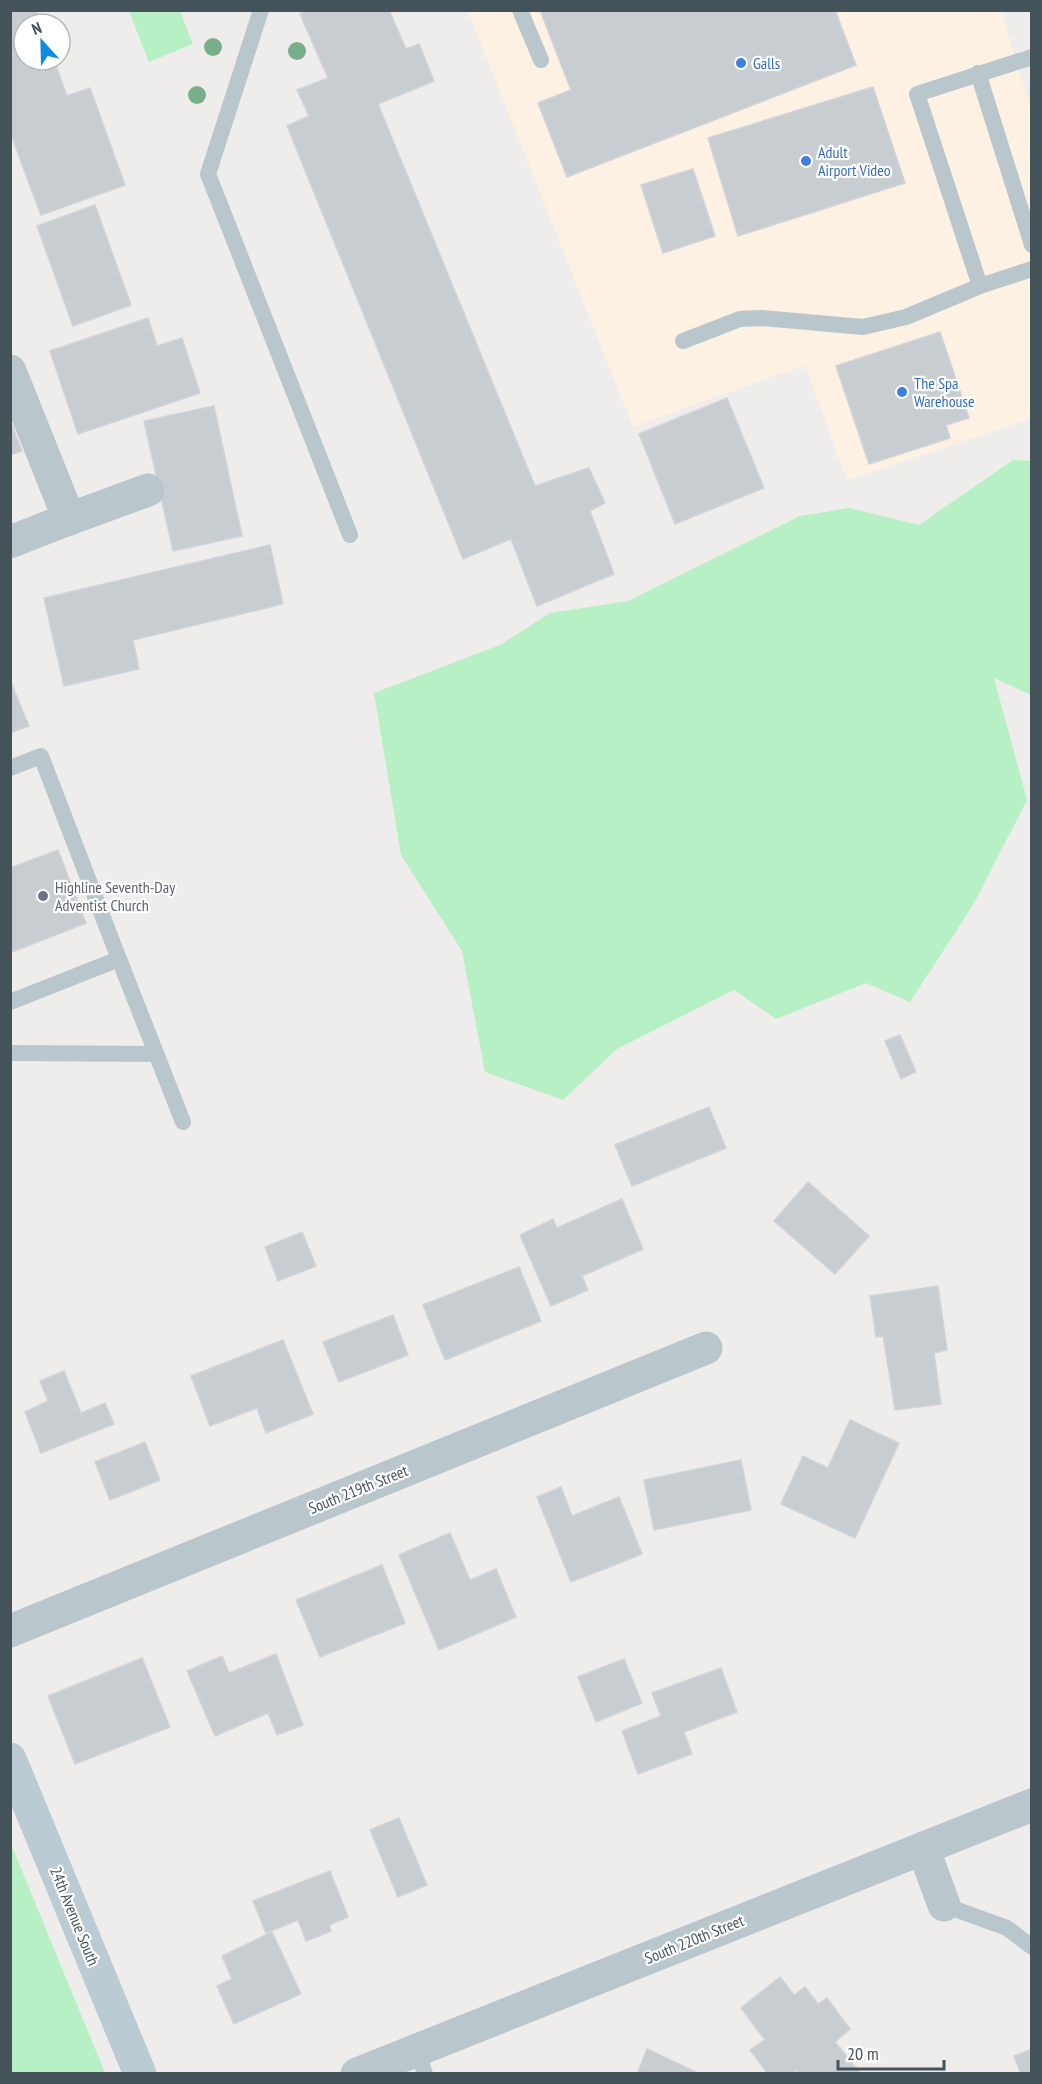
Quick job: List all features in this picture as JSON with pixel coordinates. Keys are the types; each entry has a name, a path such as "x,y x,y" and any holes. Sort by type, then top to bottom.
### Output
{"street":[{"path":"10,371 69,519"},
{"path":"10,543 148,490"},
{"name":"South 219th Street","path":"10,1631 706,1348"},
{"name":"24th Avenue South","path":"10,1760 140,2073"},
{"name":"South 220th Street","path":"357,2073 421,2062 923,1848 1032,1805"},
{"path":"923,1848 944,1905"}],"lane":[{"path":"261,10 208,174 350,535"},
{"path":"520,10 540,60"},
{"path":"980,286 917,94 1032,57"},
{"path":"978,73 1032,245"},
{"path":"683,341 740,319 761,318 863,327 906,317 980,286 1032,269"},
{"path":"10,768 41,756 183,1122"},
{"path":"10,1002 118,959"},
{"path":"10,1053 156,1054"},
{"path":"944,1905 1007,1928 1032,1947"}],"shaded area":[{"path":"468,11 1001,11 1031,109 1031,419 847,480 805,365 633,427"}],"green space":[{"path":"129,11 180,11 193,44 149,62"},
{"path":"1013,460 1031,461 1031,695 994,678 1027,800 973,905 910,1002 866,983 776,1019 734,990 617,1049 563,1100 485,1072 462,951 401,855 374,693 500,645 550,613 628,601 800,516 849,508 919,525"},
{"path":"11,1844 105,2073 11,2073"}],"building":[{"path":"10,10 36,10 37,12 12,12 12,72 58,72 67,96 90,88 125,185 41,215 10,132"},
{"path":"308,10 389,10 406,49 419,44 434,81 378,104 535,486 589,468 605,503 590,511 614,574 537,606 511,539 463,559 287,126 309,116 297,90 328,78 300,14"},
{"path":"540,10 835,10 856,65 567,177 538,103 571,90"},
{"name":"Adult Airport Video","path":"873,87 905,183 738,236 708,138"},
{"path":"693,169 715,236 663,253 641,185"},
{"path":"95,205 131,305 73,326 37,226"},
{"path":"148,318 157,346 182,338 200,393 78,434 50,351"},
{"name":"The Spa Warehouse","path":"940,332 969,418 946,425 950,438 869,464 836,366"},
{"path":"727,398 764,488 675,524 639,434"},
{"path":"214,406 242,536 173,551 144,421"},
{"path":"10,420 22,451 10,455"},
{"path":"270,545 283,604 133,640 139,669 64,686 44,598"},
{"path":"10,680 29,726 10,733"},
{"name":"Highline Seventh-Day Adventist Church","path":"58,850 86,923 10,953 10,868"},
{"path":"900,1035 916,1072 901,1079 885,1041"},
{"path":"709,1107 726,1148 632,1186 615,1145"},
{"path":"808,1182 869,1236 835,1274 774,1221"},
{"path":"622,1199 643,1249 582,1276 588,1290 551,1306 520,1235 553,1219 557,1228"},
{"path":"302,1232 316,1266 278,1281 265,1247"},
{"path":"519,1267 541,1321 445,1360 423,1305"},
{"path":"938,1286 947,1350 934,1353 941,1404 895,1410 883,1336 876,1337 870,1296"},
{"path":"393,1315 408,1355 339,1382 323,1342"},
{"path":"283,1340 313,1414 266,1433 257,1408 210,1426 191,1376"},
{"path":"64,1371 81,1413 105,1403 114,1424 41,1453 25,1412 48,1401 40,1381"},
{"path":"850,1420 899,1443 855,1538 781,1504 803,1456 828,1468"},
{"path":"145,1442 160,1480 110,1500 95,1462"},
{"path":"741,1460 751,1510 654,1530 644,1480"},
{"path":"561,1487 572,1516 619,1497 642,1554 571,1582 537,1497"},
{"path":"450,1533 470,1580 496,1569 516,1617 439,1650 399,1555"},
{"path":"382,1565 405,1623 320,1657 296,1600"},
{"path":"276,1654 303,1725 277,1735 268,1713 215,1736 187,1671 222,1656 229,1673"},
{"path":"142,1658 170,1727 75,1764 48,1696"},
{"path":"624,1659 642,1703 596,1722 578,1677"},
{"path":"721,1668 737,1712 684,1732 692,1754 638,1774 622,1731 661,1716 652,1693"},
{"path":"399,1818 427,1885 398,1897 370,1830"},
{"path":"330,1871 348,1917 329,1925 331,1931 306,1941 298,1920 266,1933 253,1901"},
{"path":"272,1932 301,1994 234,2024 217,1986 232,1979 222,1956"},
{"path":"780,1977 794,1995 805,1987 818,2004 827,1998 850,2029 835,2042 860,2073 800,2074 797,2070 792,2074 768,2074 750,2050 765,2040 741,2008"},
{"path":"647,2049 698,2073 698,2074 637,2074"},
{"path":"1032,2049 1032,2074 1021,2074 1014,2056"}],"place":[{"name":"Galls","path":"741,63"},
{"name":"Adult Airport Video","path":"806,161"},
{"name":"The Spa Warehouse","path":"902,392"},
{"name":"Highline Seventh-Day Adventist Church","path":"43,896"}]}
